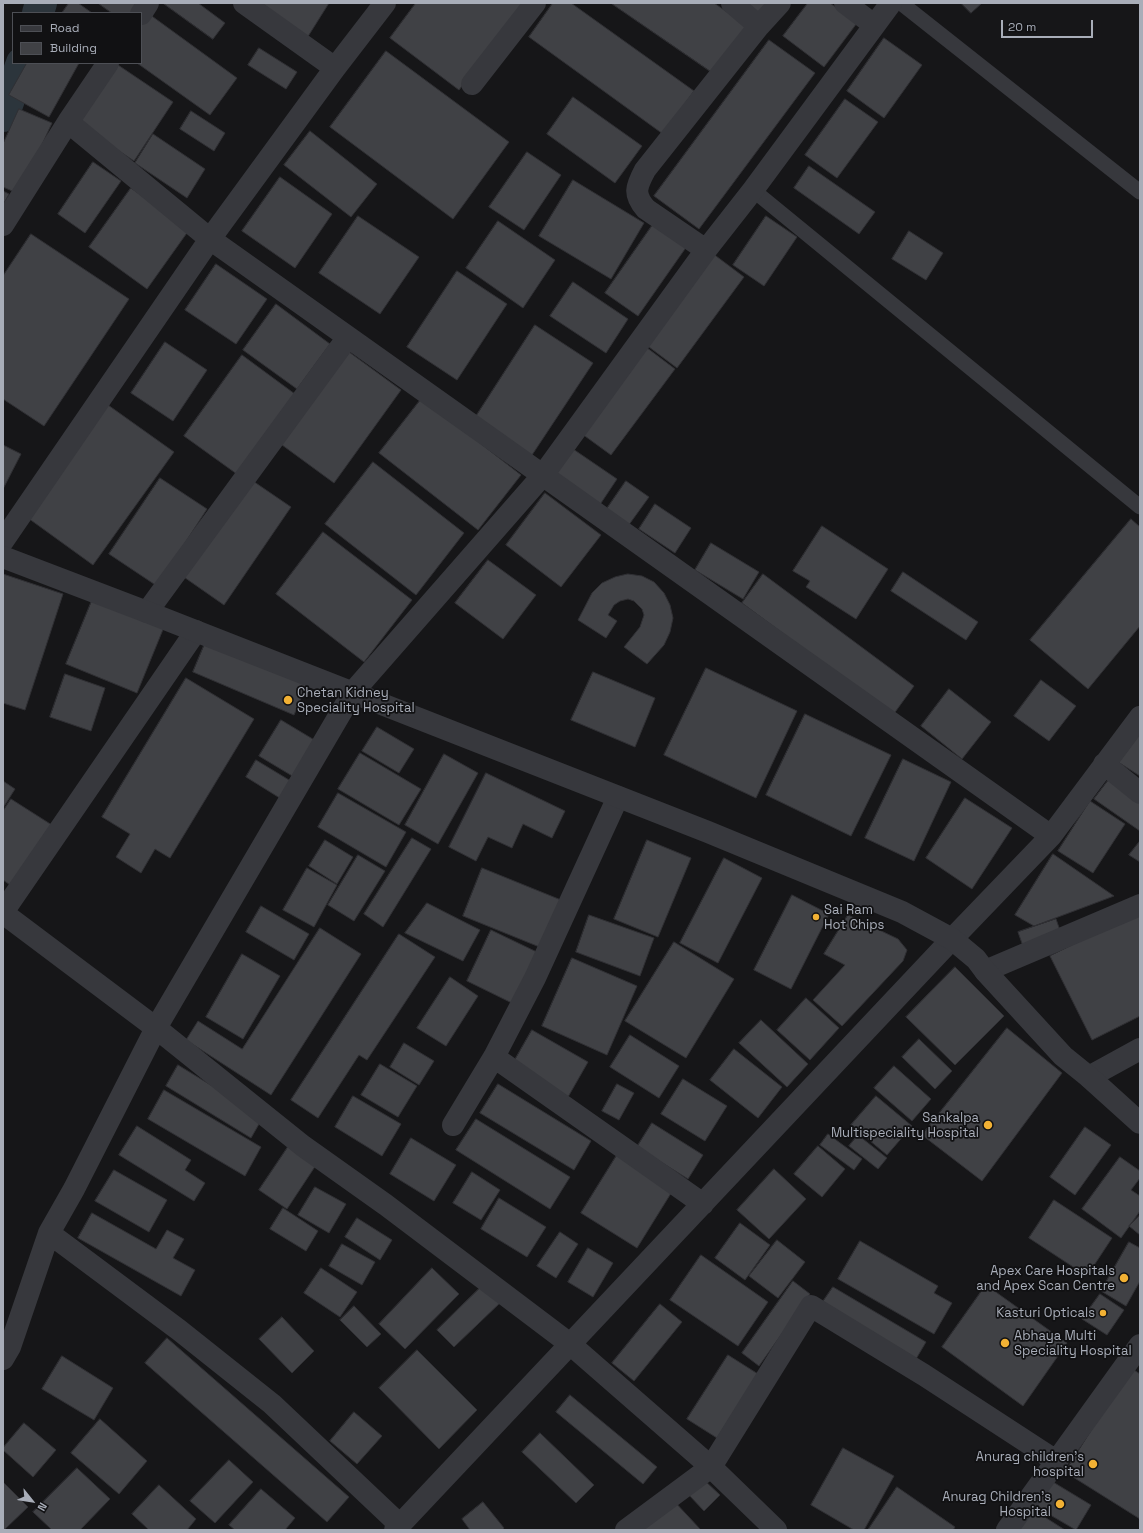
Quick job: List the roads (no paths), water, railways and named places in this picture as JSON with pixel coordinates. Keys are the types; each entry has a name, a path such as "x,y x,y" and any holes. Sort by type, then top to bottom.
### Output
{"street":[{"path":"142,12 148,3"},
{"path":"244,3 335,68"},
{"path":"3,542 210,239 335,68 385,3"},
{"path":"472,84 534,3"},
{"path":"732,3 760,26"},
{"path":"706,250 646,209 637,195 638,184 645,170 780,3"},
{"path":"845,3 874,25"},
{"path":"3,1359 10,1347 49,1233 74,1189 156,1028 353,692 543,475 706,250 753,190 891,3"},
{"path":"3,225 68,122 107,64"},
{"path":"68,122 210,239 1051,836"},
{"path":"147,612 348,337"},
{"path":"3,558 353,692 715,835 902,912 952,939 976,959 985,971 1063,1056 1089,1077 1140,1123"},
{"path":"196,631 3,912 156,1028 303,1146 386,1205 570,1344 711,1467 776,1530"},
{"path":"49,1233 179,1330 272,1404 398,1528 952,939 1051,836 1140,717"},
{"path":"1104,764 1140,793"},
{"path":"453,1126 494,1057 535,978 618,797"},
{"path":"985,971 1140,905"},
{"path":"1089,1077 1140,1049"},
{"path":"494,1057 703,1204"},
{"path":"626,1530 711,1467 811,1306 924,1375 1056,1462"},
{"path":"1007,1530 1140,1345"}],"lane":[{"path":"901,3 1140,192"},
{"path":"753,190 1140,507"}],"waterway":[{"path":"38,12 41,3"},
{"path":"3,116 22,64"}],"place":[{"name":"Chetan Kidney Speciality Hospital","path":"288,700"},
{"name":"Sai Ram Hot Chips","path":"816,917"},
{"name":"Sankalpa Multispeciality Hospital","path":"988,1125"},
{"name":"Apex Care Hospitals and Apex Scan Centre","path":"1124,1278"},
{"name":"Kasturi Opticals","path":"1103,1313"},
{"name":"Abhaya Multi Speciality Hospital","path":"1005,1343"},
{"name":"Anurag children's hospital","path":"1093,1464"},
{"name":"Anurag Children's Hospital","path":"1060,1504"}]}
